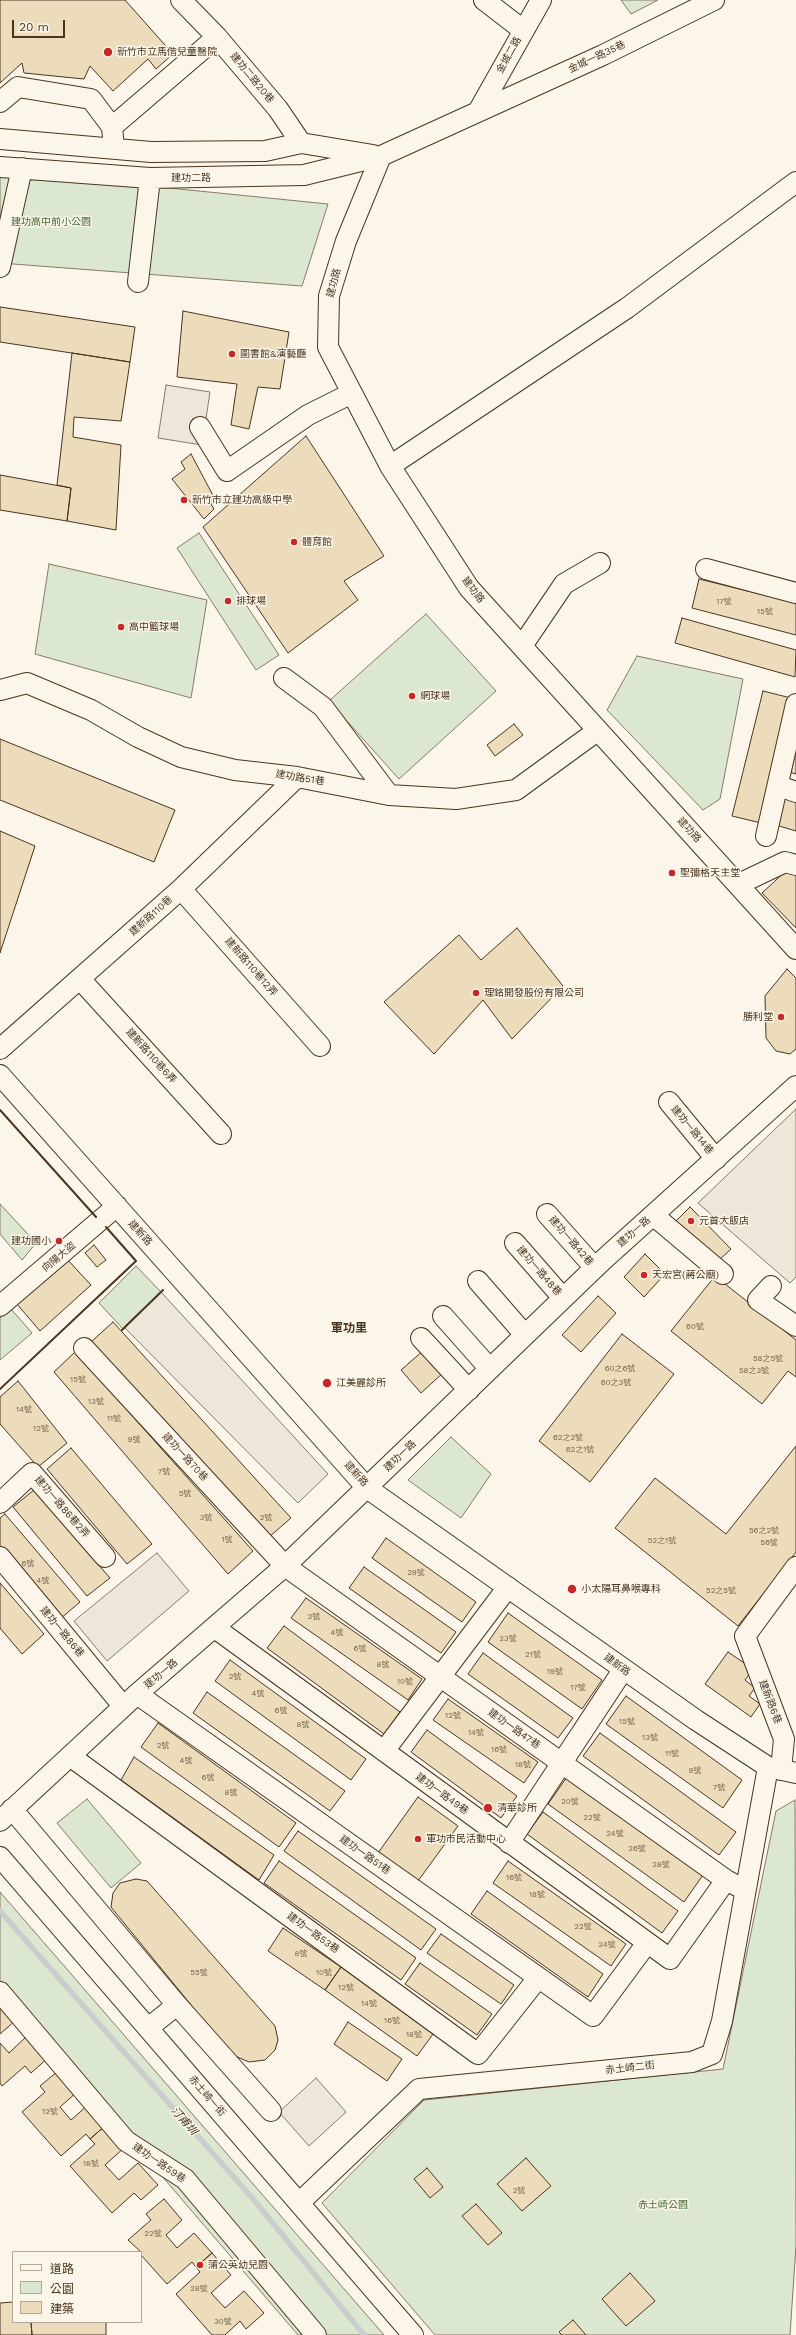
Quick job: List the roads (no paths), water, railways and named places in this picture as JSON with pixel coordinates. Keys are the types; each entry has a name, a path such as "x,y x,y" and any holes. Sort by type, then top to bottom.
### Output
{"street":[{"name":"建功二路20巷","path":"181,0 217,38 278,109 300,143"},
{"path":"484,0 523,30"},
{"name":"金城二路","path":"479,110 541,0"},
{"name":"金城一路35巷","path":"479,110 596,58 714,0"},
{"path":"112,127 217,38"},
{"path":"0,102 18,87 91,100 112,127 114,148"},
{"name":"建功二路","path":"0,167 150,178 304,175 381,156 479,110"},
{"path":"0,138 151,152 265,151 300,143 381,156"},
{"name":"建功路","path":"381,156 346,241 329,296 328,347 390,466 469,588 597,731 739,884 796,949"},
{"path":"0,267 22,168"},
{"path":"138,282 150,178"},
{"path":"390,466 627,308 796,182"},
{"path":"200,427 227,471 308,414 352,393"},
{"path":"522,646 564,584 600,563"},
{"path":"706,570 796,593"},
{"path":"284,678 323,707 389,795"},
{"name":"建功路51巷","path":"0,690 27,684 91,710 138,737 181,758 235,770 297,777 389,795 456,799 516,790 597,731"},
{"path":"766,836 787,789 796,704"},
{"name":"建新路110巷","path":"0,1049 181,889 297,777"},
{"path":"739,884 785,862 796,865"},
{"name":"建新路110巷12弄","path":"181,889 320,1046"},
{"name":"建新路110巷6弄","path":"80,979 221,1134"},
{"name":"建新路","path":"0,1075 367,1488 623,1670 782,1770"},
{"name":"建功一路","path":"6,1815 130,1700 285,1566 595,1268 796,1086"},
{"name":"建功一路14巷","path":"669,1102 716,1158"},
{"name":"向陽大盜","path":"0,1306 117,1206"},
{"name":"建功一路42巷","path":"547,1214 595,1268"},
{"path":"652,1216 723,1274"},
{"name":"建功一路48巷","path":"515,1243 564,1298"},
{"path":"478,1281 525,1335"},
{"path":"771,1286 758,1300 796,1326"},
{"path":"443,1316 490,1369"},
{"path":"421,1338 469,1390"},
{"name":"建功一路70巷","path":"84,1348 285,1566"},
{"name":"建功一路86巷2弄","path":"0,1503 32,1473 105,1557"},
{"name":"建功一路86巷","path":"0,1557 130,1700"},
{"name":"建功一路47巷","path":"285,1566 726,1880 745,1890"},
{"name":"建新路6巷","path":"782,1770 784,1739 745,1636 796,1567"},
{"path":"384,1751 508,1587"},
{"name":"建功一路49巷","path":"215,1628 670,1960 726,1880"},
{"path":"509,1842 623,1670"},
{"name":"建功一路51巷","path":"130,1700 593,2016 647,1943"},
{"name":"建功一路53巷","path":"70,1756 478,2054 538,1978"},
{"name":"赤土崎二街","path":"299,2202 419,2089 692,2062 712,2054 722,2021 745,1890 782,1770"},
{"path":"6,1815 271,2111"},
{"name":"赤土崎一街","path":"0,1857 413,2335"},
{"name":"建功一路59巷","path":"0,1992 126,2141 185,2179 316,2335"},
{"path":"148,2028 177,2005"}],"waterway":[{"name":"汀甫圳","path":"0,1911 254,2200 364,2335"}],"place":[{"name":"新竹市立馬偕兒童醫院","path":"108,52"},
{"name":"圖書館&演藝廳","path":"232,354"},
{"name":"新竹市立建功高級中學","path":"184,500"},
{"name":"體育館","path":"294,542"},
{"name":"排球場","path":"228,601"},
{"name":"高中籃球場","path":"121,627"},
{"name":"網球場","path":"412,696"},
{"name":"聖彌格天主堂","path":"672,873"},
{"name":"理銘開發股份有限公司","path":"476,993"},
{"name":"勝利堂","path":"781,1017"},
{"name":"元首大飯店","path":"691,1221"},
{"name":"建功國小","path":"59,1241"},
{"name":"天宏宮(蔣公廟)","path":"644,1275"},
{"name":"江美麗診所","path":"327,1383"},
{"name":"小太陽耳鼻喉專科","path":"572,1589"},
{"name":"清華診所","path":"488,1808"},
{"name":"軍功市民活動中心","path":"418,1839"},
{"name":"蒲公英幼兒園","path":"200,2265"}],"district":[{"name":"軍功里","path":"349,1328"}],"park label":[{"name":"建功高中前小公園","path":"51,222"},
{"name":"赤土崎公園","path":"663,2205"}]}
